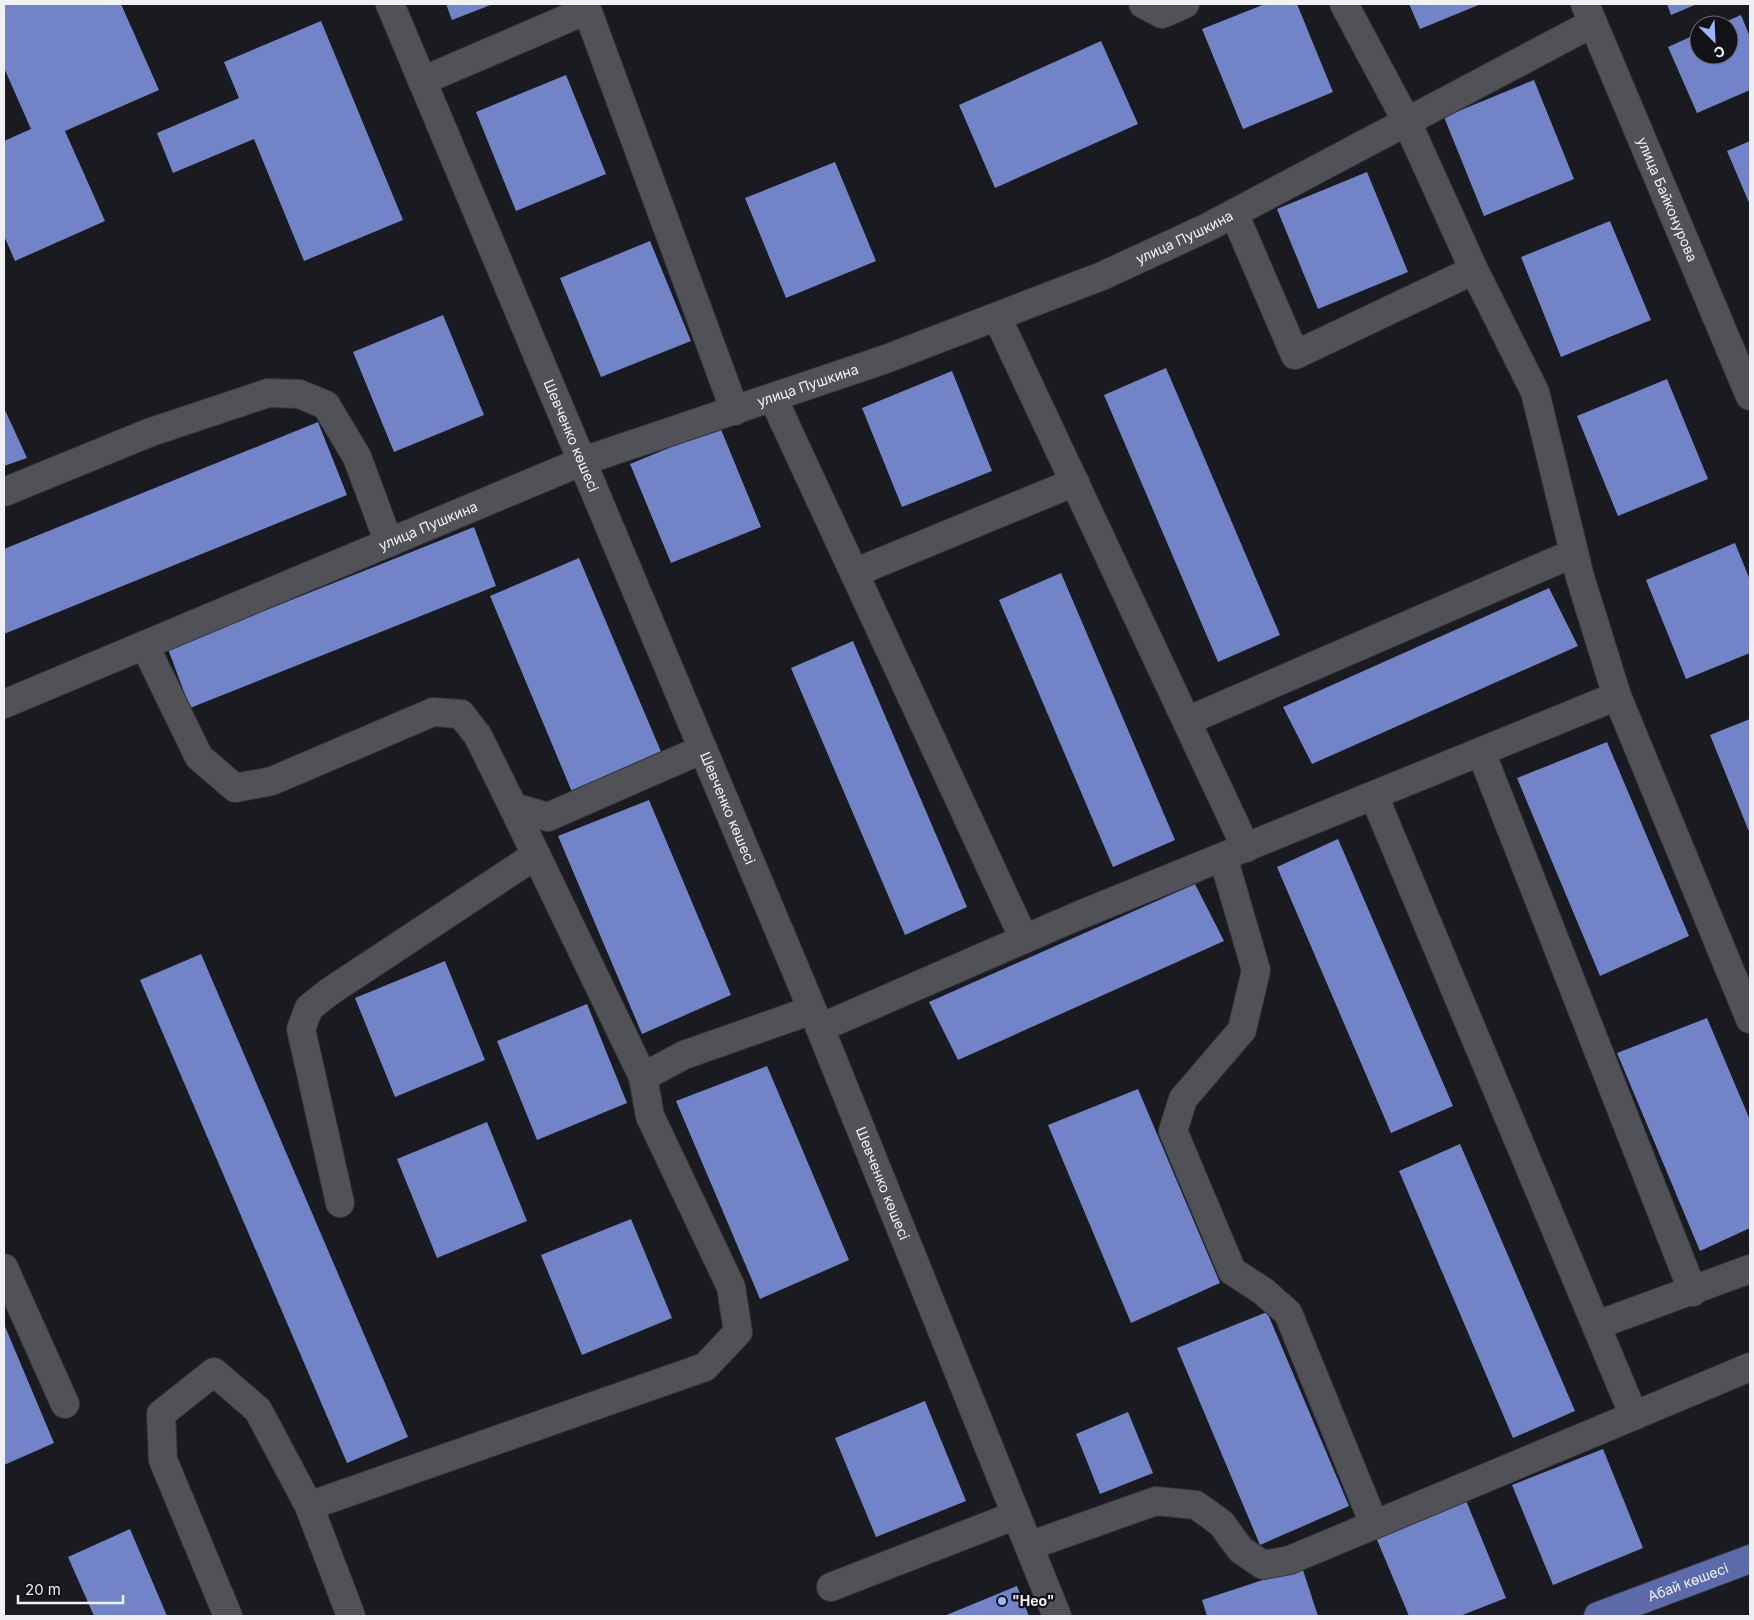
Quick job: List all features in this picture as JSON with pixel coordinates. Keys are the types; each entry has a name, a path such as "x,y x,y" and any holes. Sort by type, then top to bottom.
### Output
{"main road":[{"name":"Абай көшесі","path":"1598,1616 1750,1559"}],"street":[{"name":"Шевченко көшесі","path":"390,4 816,1019 1057,1616"},
{"path":"1143,4 1162,14 1185,4"},
{"path":"1344,4 1407,122 1474,270 1535,392 1574,553 1617,696 1750,1019"},
{"path":"422,81 586,7 735,410"},
{"name":"улица Пушкина","path":"4,704 583,462 886,359 1102,276 1234,213 1407,122 1589,14"},
{"name":"улица Байконурова","path":"1589,14 1750,396"},
{"path":"1234,213 1295,355 1474,270"},
{"path":"997,316 1187,721 1235,852 1256,970 1242,1030 1183,1099 1173,1131 1232,1271 1263,1290 1288,1313 1374,1524"},
{"path":"4,492 151,432 268,393 300,394 326,405 357,457 389,543"},
{"path":"772,398 1024,939"},
{"path":"854,573 1075,482"},
{"path":"1187,721 1574,553"},
{"path":"145,646 199,756 235,788 272,781 433,712 461,714 478,736 643,1077 650,1116 731,1287 738,1332 705,1367 309,1506"},
{"path":"643,1077 684,1054 816,1019 1024,939 1617,696"},
{"path":"512,807 548,817 703,749"},
{"path":"1481,752 1693,1292"},
{"path":"1374,796 1634,1416"},
{"path":"340,1203 301,1029 309,1008 329,992 536,854"},
{"path":"4,1268 65,1404"},
{"path":"1597,1326 1693,1292 1750,1269"},
{"path":"1029,1546 1156,1501 1196,1505 1221,1523 1241,1550 1263,1565 1290,1560 1750,1367"},
{"path":"228,1616 163,1460 161,1414 214,1372 258,1410 309,1506 351,1616"},
{"path":"830,1587 1016,1515"}],"building":[{"path":"4,4 121,4 159,90 65,131 105,221 15,261 4,236 4,141 31,129 4,68"},
{"path":"446,4 493,4 452,20"},
{"path":"1265,4 1297,4 1333,92 1243,129 1202,29"},
{"path":"1409,4 1481,4 1420,29"},
{"path":"1667,4 1697,4 1671,15"},
{"path":"1741,15 1750,37 1750,90 1697,113 1668,47 1689,38 1689,65 1739,65 1739,16"},
{"path":"321,21 403,220 304,261 254,139 173,173 157,133 239,98 224,62"},
{"path":"1101,41 1138,124 995,188 959,105"},
{"path":"566,75 606,174 516,211 476,112"},
{"path":"1534,80 1574,179 1484,216 1444,117"},
{"path":"1750,141 1750,205 1727,151"},
{"path":"835,162 876,261 786,298 745,198"},
{"path":"1367,172 1408,272 1318,309 1277,209"},
{"path":"1610,221 1651,320 1561,357 1521,257"},
{"path":"650,241 691,341 601,377 560,278"},
{"path":"443,315 484,415 394,452 353,352"},
{"path":"1166,368 1280,635 1218,662 1104,395"},
{"path":"952,371 992,471 902,507 862,408"},
{"path":"1667,379 1708,479 1618,516 1577,416"},
{"path":"4,408 27,458 4,466"},
{"path":"318,422 347,495 4,634 4,549"},
{"path":"720,427 761,527 671,563 630,464"},
{"path":"474,527 496,586 190,708 168,649"},
{"path":"1735,543 1750,580 1750,653 1686,679 1646,580"},
{"path":"579,558 662,754 572,792 490,596"},
{"path":"1061,573 1175,840 1113,867 999,600"},
{"path":"1549,588 1578,646 1312,764 1283,707"},
{"path":"853,641 967,907 905,935 791,668"},
{"path":"1750,719 1750,834 1710,735"},
{"path":"1607,742 1689,936 1600,976 1517,778"},
{"path":"649,800 731,995 642,1034 558,836"},
{"path":"1338,839 1453,1106 1391,1133 1277,867"},
{"path":"1195,884 1224,941 958,1060 929,1002"},
{"path":"201,954 408,1437 347,1463 140,980"},
{"path":"445,961 485,1060 395,1097 355,998"},
{"path":"587,1004 627,1103 537,1140 497,1041"},
{"path":"1707,1018 1750,1120 1750,1228 1700,1251 1617,1053"},
{"path":"767,1066 849,1260 760,1299 676,1101"},
{"path":"1138,1089 1220,1283 1131,1323 1048,1125"},
{"path":"487,1122 527,1221 437,1258 397,1159"},
{"path":"1460,1144 1575,1411 1513,1438 1399,1171"},
{"path":"631,1219 672,1318 582,1355 541,1255"},
{"path":"1267,1312 1349,1506 1260,1545 1177,1348"},
{"path":"4,1324 54,1443 4,1465"},
{"path":"925,1401 966,1501 876,1537 835,1438"},
{"path":"1128,1412 1153,1473 1100,1494 1076,1434"},
{"path":"1603,1449 1643,1548 1553,1585 1512,1485"},
{"path":"1465,1498 1506,1598 1460,1616 1409,1616 1375,1535"},
{"path":"130,1529 167,1616 94,1616 68,1557"},
{"path":"1302,1567 1318,1616 1207,1616 1202,1600"},
{"name":"\"Нео\"","path":"1017,1586 1029,1616 944,1616"}],"place":[{"name":"\"Нео\"","path":"1002,1601"}]}
